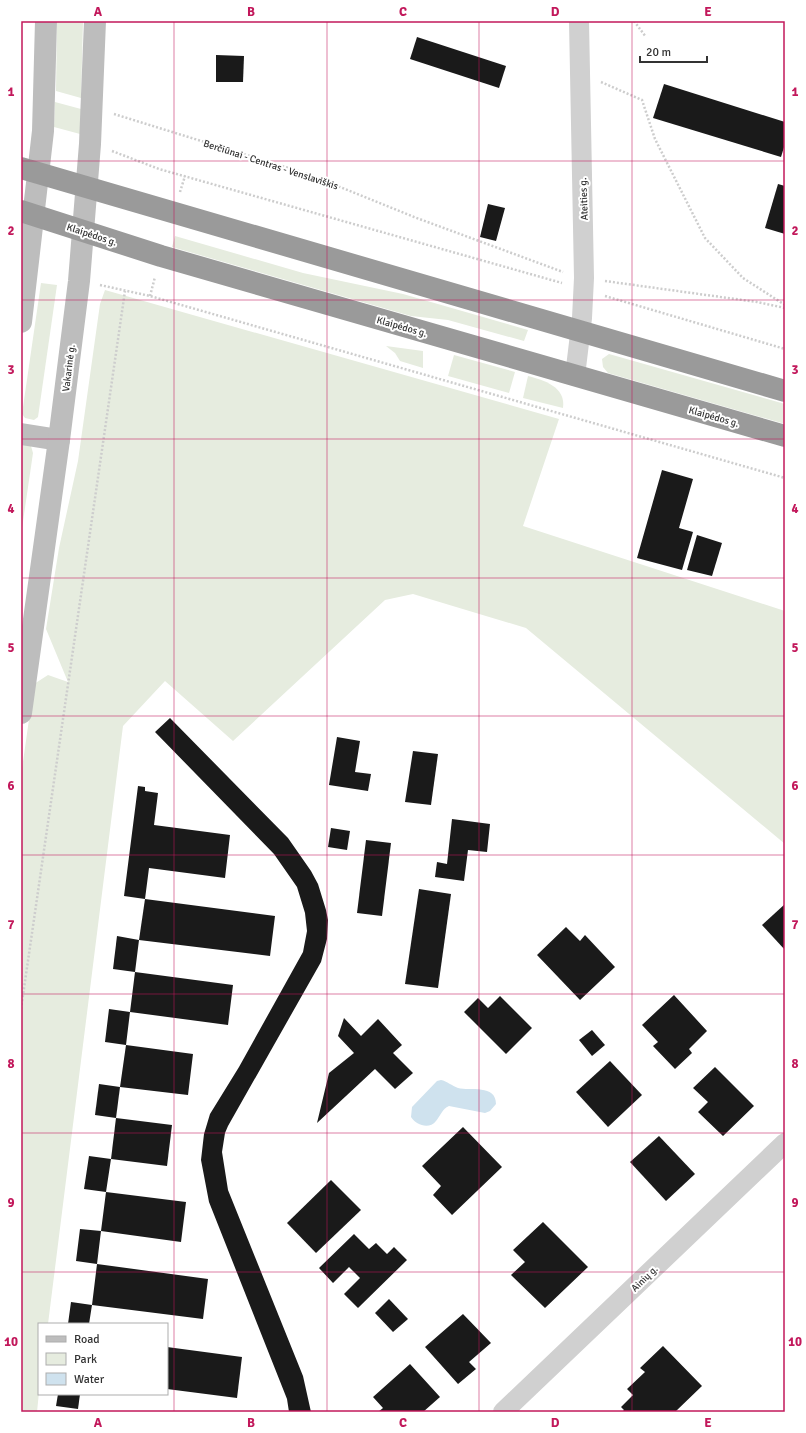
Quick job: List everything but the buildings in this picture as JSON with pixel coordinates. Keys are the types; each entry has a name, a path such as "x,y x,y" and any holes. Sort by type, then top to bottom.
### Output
{"highway":[{"path":"30,171 785,392"},
{"name":"Klaipėdos g.","path":"28,213 169,259 785,436"}],"main road":[{"path":"21,322 30,171 43,131 46,21"},
{"name":"Vakarinė g.","path":"21,714 59,440 79,281 90,144 95,21"},
{"path":"21,434 59,440"}],"street":[{"name":"Ateities g.","path":"575,376 584,284 579,21"},
{"name":"Ainių g.","path":"503,1412 785,1143"}],"path":[{"path":"634,21 646,37"},
{"path":"596,80 642,100 655,139 705,238 743,278 785,305"},
{"name":"Berčiūnai - Centras - Venslaviškis","path":"92,107 308,174 556,270 584,284"},
{"path":"90,144 113,151 159,169 584,284 785,349"},
{"path":"79,281 150,296 785,478"},
{"path":"584,284 757,302 785,308"},
{"path":"21,1009 125,291"}],"green space":[{"path":"57,21 83,21 81,98 56,91"},
{"path":"55,102 81,109 80,134 54,127"},
{"path":"175,236 303,273 403,294 528,330 524,341 448,320 411,316 172,247"},
{"path":"41,283 57,285 38,417 34,420 25,418 22,414"},
{"path":"105,290 559,419 523,526 785,611 785,844 526,628 413,594 385,600 233,741 165,681 123,726 48,1323 38,1323 39,1395 37,1412 21,1412 21,776 34,684 48,675 68,682 46,629 59,548 78,461 100,304"},
{"path":"386,346 423,351 423,368 400,361 395,353"},
{"path":"609,354 785,404 785,424 608,373 603,367 602,359"},
{"path":"454,355 515,372 509,393 448,376"},
{"path":"528,376 547,382 553,386 561,395 563,408 523,398"},
{"path":"21,443 31,446 33,453 21,535"}],"water":[{"path":"441,1080 458,1088 482,1090 492,1093 496,1104 490,1111 485,1113 449,1106 443,1110 433,1124 426,1126 419,1124 411,1117 412,1107 437,1081"}]}
